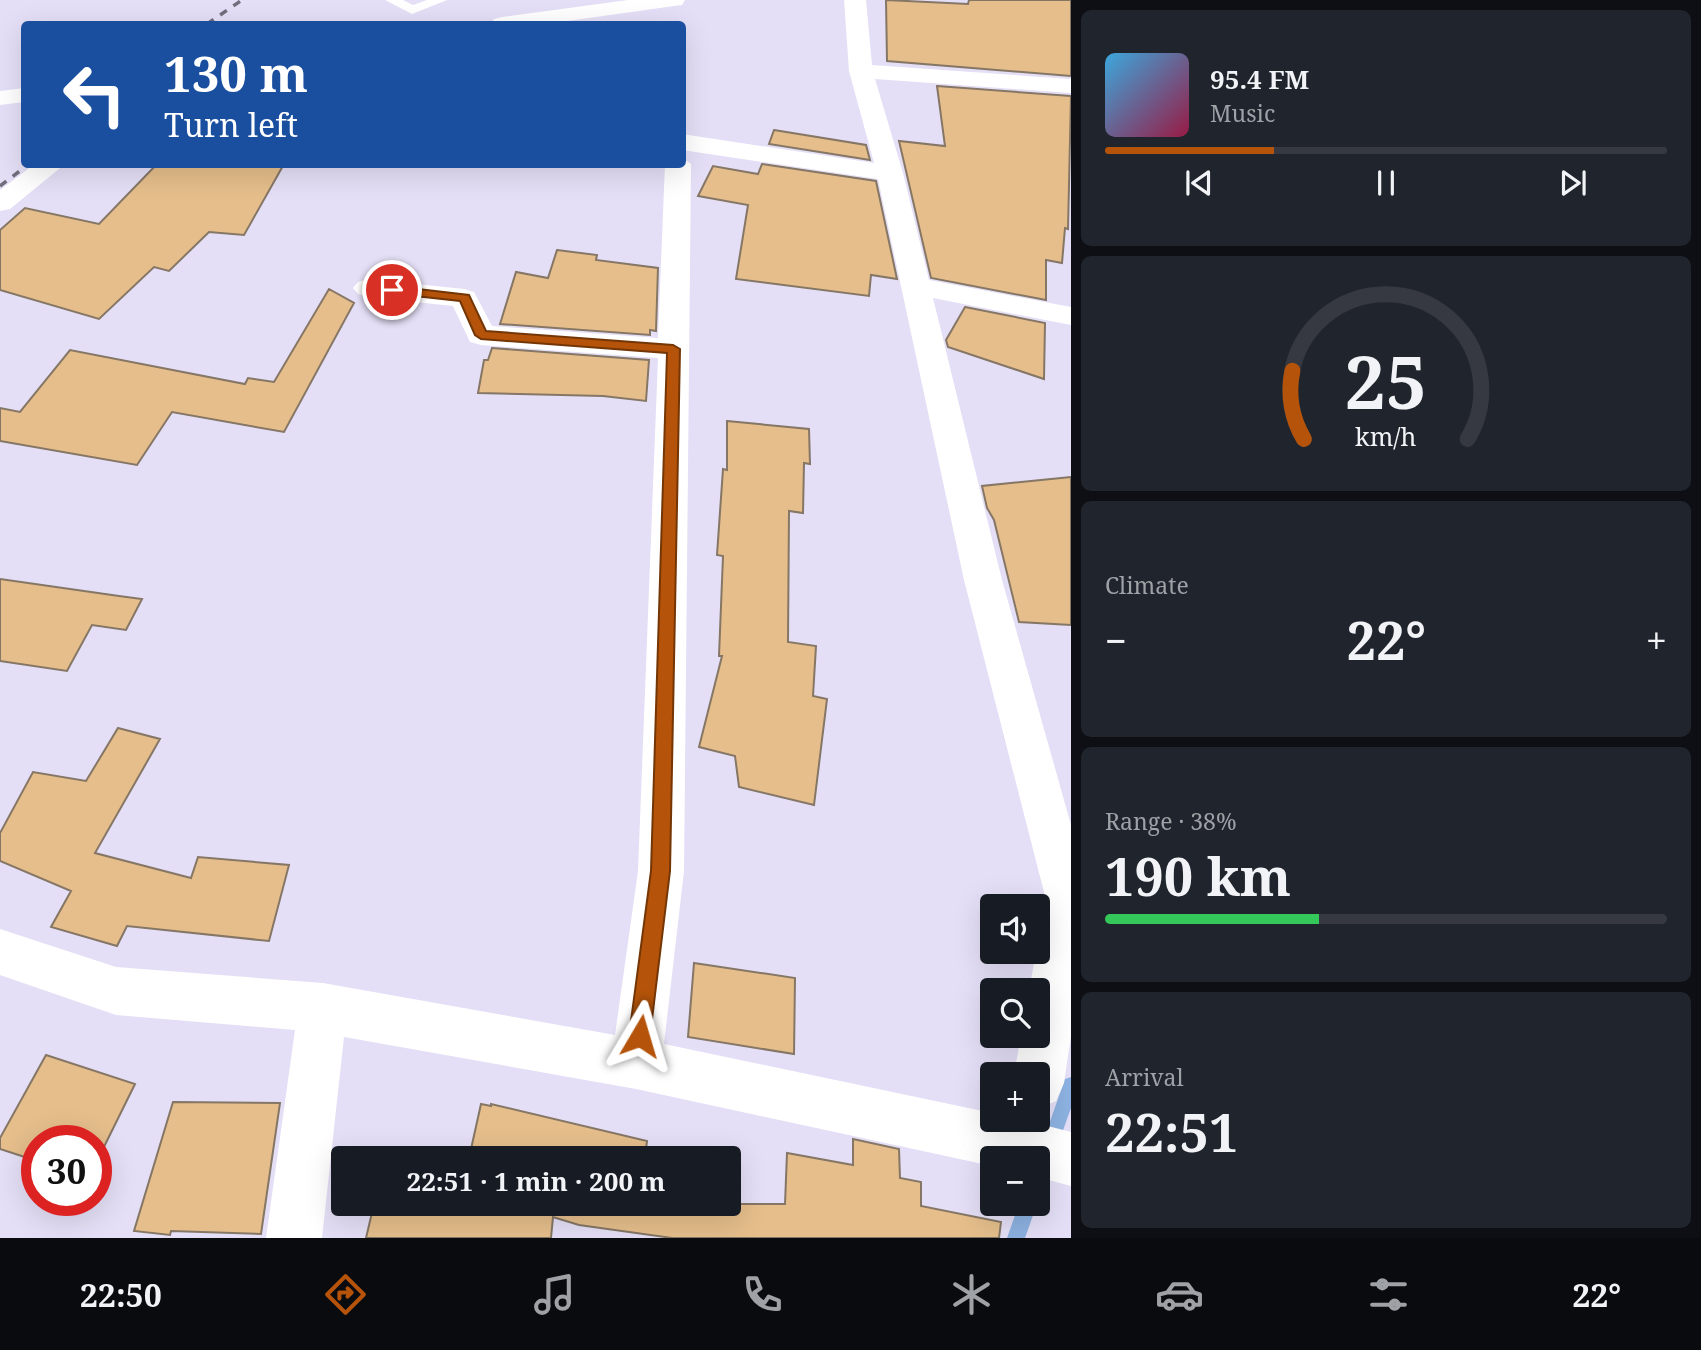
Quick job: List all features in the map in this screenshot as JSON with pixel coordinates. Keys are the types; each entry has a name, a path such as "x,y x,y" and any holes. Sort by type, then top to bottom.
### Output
{"street":[{"path":"524,21 674,0"},
{"path":"855,0 861,71 890,173 983,580 1069,900 1042,1062"},
{"path":"861,71 1071,86"},
{"path":"0,98 21,95"},
{"path":"686,143 890,173"},
{"path":"0,203 47,168"},
{"path":"636,1063 661,871 678,168"},
{"path":"915,286 1071,316"},
{"path":"368,288 464,298 481,335 673,349"},
{"path":"0,952 116,991 323,1008 636,1063 1043,1142"},
{"path":"294,1238 323,1008"}],"lane":[{"path":"392,0 411,17 440,0"}],"building":[{"path":"886,0 968,4 969,0 1071,0 1071,76 887,61"},
{"path":"937,86 1071,96 1068,229 1065,228 1062,263 1046,260 1046,300 931,278 899,141 945,146"},
{"path":"774,130 866,145 870,160 769,144"},
{"path":"762,164 876,181 897,279 871,275 869,296 736,279 748,205 698,196 713,166 758,174"},
{"path":"153,168 282,168 244,235 209,232 169,271 154,267 99,319 0,290 0,230 25,208 99,224"},
{"path":"557,250 597,255 596,260 658,268 656,331 650,330 650,335 500,324 516,272 548,278"},
{"path":"329,289 354,303 284,432 172,412 137,465 0,441 0,408 20,412 70,350 245,384 248,378 274,382"},
{"path":"965,307 1045,323 1044,379 948,347 946,340"},
{"path":"492,348 649,360 646,401 603,396 478,393 484,360 488,360"},
{"path":"727,421 809,429 810,464 804,463 803,513 789,511 788,642 816,646 813,696 827,699 814,805 739,787 735,756 699,747 722,656 719,656 723,556 717,555 723,469 727,470"},
{"path":"1071,477 1071,625 1019,622 994,520 987,508 982,486"},
{"path":"0,579 142,599 126,630 92,625 67,671 0,661"},
{"path":"118,728 160,739 95,853 191,878 198,857 289,865 269,941 127,926 117,946 51,927 71,891 0,861 0,833 33,772 86,781"},
{"path":"694,963 795,978 794,1054 688,1037"},
{"path":"46,1055 135,1084 112,1131 112,1125 21,1125 21,1156 0,1149 0,1138"},
{"path":"173,1102 280,1103 261,1234 171,1231 170,1235 134,1231"},
{"path":"481,1104 491,1104 647,1141 646,1146 472,1146"},
{"path":"853,1139 899,1149 900,1178 921,1182 921,1206 1001,1222 999,1238 672,1238 579,1225 553,1217 551,1238 366,1238 371,1216 741,1216 741,1204 785,1204 787,1153 853,1165"}],"waterway":[{"path":"1050,1144 1071,1085"},
{"path":"1016,1238 1024,1216"}],"railway":[{"path":"211,21 242,0"},
{"path":"0,186 24,168"}],"route":[{"path":"392,290 464,298 481,335 673,349 661,871 640,1036"}]}
